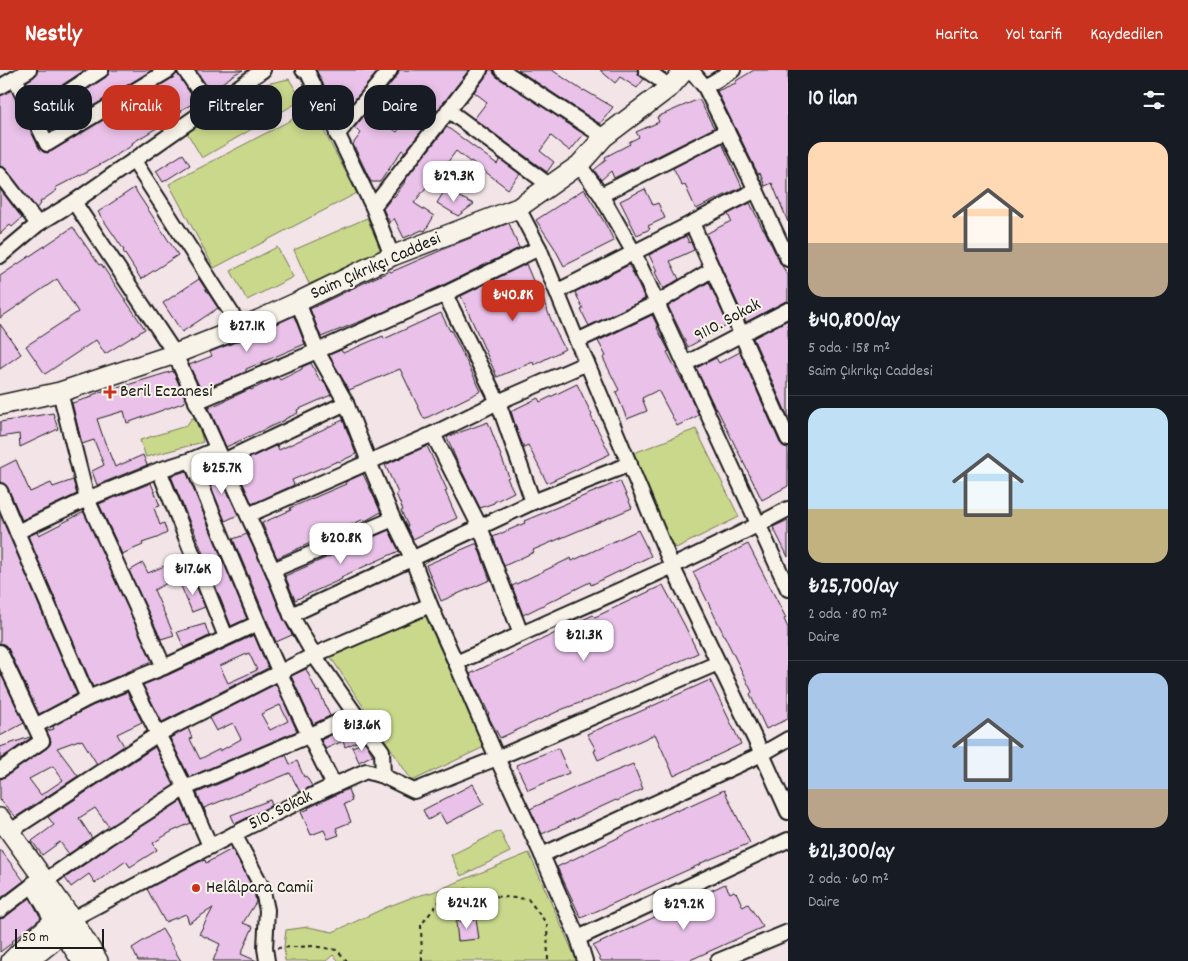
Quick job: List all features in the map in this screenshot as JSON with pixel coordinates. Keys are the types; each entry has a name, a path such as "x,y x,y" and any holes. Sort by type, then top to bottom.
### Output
{"main road":[{"name":"Saim Çıkrıkçı Caddesi","path":"0,404 60,392 175,354 241,328 392,256 518,208 579,164 604,137 670,87 685,70"},
{"path":"2,833 40,882 80,958"},
{"path":"63,924 98,961"},
{"name":"510. Sokak","path":"31,957 63,924"},
{"name":"510. Sokak","path":"11,961 26,946 63,924"},
{"path":"31,957 54,950 63,950 80,958"}],"street":[{"path":"0,86 29,70"},
{"path":"78,85 101,70"},
{"path":"92,117 169,70"},
{"path":"185,70 195,85"},
{"path":"240,85 261,70"},
{"path":"306,70 373,208 392,256"},
{"path":"337,135 390,70"},
{"path":"373,208 480,70"},
{"path":"502,70 604,137"},
{"path":"646,70 670,87"},
{"path":"691,70 704,87 727,131 788,259"},
{"path":"704,87 734,70"},
{"path":"15,78 18,85"},
{"path":"448,110 550,186"},
{"path":"0,256 38,224 74,202 190,120"},
{"path":"40,130 47,144 70,130"},
{"path":"601,195 727,131"},
{"path":"134,161 241,328"},
{"path":"579,164 601,195 634,253 788,589"},
{"path":"0,175 38,224"},
{"path":"558,291 756,190"},
{"path":"74,202 175,354 291,614 314,655 382,750 383,776"},
{"path":"518,208 539,248 558,291 577,341 672,566 788,812"},
{"path":"692,223 788,439"},
{"path":"196,402 445,294 539,248"},
{"path":"577,341 656,303 713,269"},
{"path":"445,294 498,402 533,502"},
{"path":"298,302 316,351 346,403 430,605 578,938 585,961"},
{"name":"9110. Sokak","path":"685,364 788,310"},
{"path":"248,515 433,434 498,402 587,363"},
{"path":"60,392 87,499 164,667"},
{"path":"17,532 87,499 159,470 191,460 220,455 346,403"},
{"path":"433,434 480,527 521,634"},
{"path":"191,460 258,623 308,736 334,785"},
{"path":"291,614 533,502 630,464"},
{"path":"159,470 226,637"},
{"path":"0,491 88,698"},
{"path":"456,663 672,566 788,509"},
{"path":"273,570 393,519"},
{"path":"2,833 158,734 314,655 430,605"},
{"path":"35,726 88,698 164,667 258,623"},
{"path":"0,652 42,741 0,770"},
{"name":"510. Sokak","path":"63,924 210,846 366,770 414,791 497,758 718,664"},
{"path":"131,680 185,788 210,846"},
{"path":"0,910 185,788 355,714"},
{"path":"542,855 762,754 788,740"},
{"path":"234,834 262,887 267,910 266,955"},
{"path":"578,938 788,840"},
{"path":"718,961 788,932"}],"path":[{"path":"422,961 421,925 446,893 466,889 479,895 528,899 547,924 548,961"},
{"path":"266,955 313,946 337,950 348,961"}],"green space":[{"path":"289,79 293,85 292,106 282,112 282,85 264,85"},
{"path":"292,119 292,130 323,130 357,193 214,268 169,184 272,130 282,130 282,125"},
{"path":"190,129 250,130 202,158 186,131"},
{"path":"367,218 382,252 309,284 294,250"},
{"path":"277,247 293,277 247,300 231,271"},
{"path":"192,418 198,421 203,442 146,457 140,440 186,426"},
{"path":"696,429 739,517 676,548 668,539 634,453"},
{"path":"428,615 484,747 412,781 330,656"},
{"path":"500,831 510,852 461,876 451,855"},
{"path":"529,853 577,961 339,961 333,955 326,961 285,961 286,930 308,927 333,932 387,907 433,892"}],"building":[{"path":"38,70 85,70 62,85 28,85 26,82 36,75"},
{"path":"110,70 152,70 128,85 102,85 102,101 92,107 92,86 109,74"},
{"path":"196,70 243,70 219,85 206,85"},
{"path":"316,70 379,70 367,85 364,85 364,88 354,100 354,85 324,85"},
{"path":"399,70 469,70 436,112 436,85 390,85 397,76"},
{"path":"489,70 493,70 497,77 584,134 570,151 551,136 540,151 554,162 547,172 474,119 487,102 474,92"},
{"path":"518,70 552,70 583,91 613,107 600,124"},
{"path":"600,70 637,70 638,74 644,79 637,88 620,77 615,83"},
{"path":"754,70 788,70 788,222 772,183 765,186 717,91 736,83 736,81"},
{"path":"177,73 190,93 190,105 180,112 180,85 161,85"},
{"path":"11,90 15,98 15,130 30,130 43,152 52,151 87,130 92,130 92,127 102,121 102,130 153,130 105,162 55,188 57,190 40,202 41,204 36,208 7,170 0,166 0,96"},
{"path":"699,99 714,128 614,178 611,171 601,180 594,170 606,160 605,157 639,137 636,132 659,122 657,117"},
{"path":"364,116 364,130 394,130 397,132 398,130 422,130 405,152 402,150 380,182 371,182 353,144 361,133 354,128"},
{"path":"447,127 497,164 500,159 520,174 508,189 456,151 433,182 431,181 414,203 434,216 425,231 422,230 404,238 394,218 390,223 383,209"},
{"path":"722,143 742,187 696,209 685,185 682,186 673,168"},
{"path":"183,154 190,165 163,182 156,171"},
{"path":"134,188 178,255 141,279 98,212"},
{"path":"0,189 22,218 0,234"},
{"path":"584,189 614,241 564,266 536,220"},
{"path":"645,189 653,205 658,203 665,218 648,226 650,229 637,235 620,201"},
{"path":"445,190 474,204 458,216 437,203"},
{"path":"750,203 788,275 788,301 746,322 706,234 731,221 728,214"},
{"path":"509,223 519,248 379,314 321,337 310,309 390,271"},
{"path":"73,227 99,265 101,264 145,329 105,354 96,340 45,374 26,346 78,312 57,279 0,318 0,276"},
{"path":"686,236 694,250 670,261 679,279 663,289 649,255"},
{"path":"526,264 565,349 534,365 533,362 497,377 461,296"},
{"path":"629,265 645,299 589,326 575,292"},
{"path":"199,279 218,308 182,332 163,303"},
{"path":"709,282 728,325 688,347 668,306"},
{"path":"441,313 481,391 424,419 400,369 349,390 329,355 341,350 343,353 383,336 384,339"},
{"path":"652,315 669,351 667,352 699,415 677,426 658,390 642,398 647,411 627,419 616,392 619,390 603,358 606,356 598,341"},
{"path":"294,316 305,344 246,369 246,372 201,390 189,365 212,356 210,352"},
{"path":"788,320 788,417 753,338"},
{"path":"0,324 21,354 0,369"},
{"path":"740,352 780,443 788,448 788,486 762,500 696,368 716,358 719,363"},
{"path":"311,363 320,381 323,380 331,395 297,410 298,413 285,420 226,447 209,408 278,377 280,380"},
{"path":"173,371 185,402 127,423 124,411 97,419 115,467 143,455 147,465 97,485 92,471 104,465 94,440 82,444 72,403 92,397 92,395 111,388 111,390"},
{"path":"577,384 610,454 547,483 528,445 524,447 511,411 538,398 540,402"},
{"path":"53,413 58,429 20,447 19,434 0,437 0,422"},
{"path":"343,420 356,454 292,480 294,485 252,504 235,465 277,445 279,450"},
{"path":"488,422 509,477 507,478 514,492 480,508 447,437"},
{"path":"427,446 447,490 445,491 457,518 413,539 401,511 403,510 396,494 398,493 385,465"},
{"path":"16,460 30,492 51,483 53,487 73,480 77,494 22,520 8,488 0,482 0,468"},
{"path":"217,469 238,515 225,521 206,474"},
{"path":"186,471 247,619 231,626 171,476"},
{"path":"363,474 381,512 365,521 364,519 277,558 262,523 291,510 290,508 346,484 345,482"},
{"path":"620,481 632,508 533,550 534,552 504,566 493,537 525,523 524,521"},
{"path":"151,483 160,506 154,508 160,525 164,523 167,533 142,543 143,545 122,554 99,504"},
{"path":"84,512 152,661 93,687 28,536 37,532 39,535"},
{"path":"0,514 77,694 39,714 8,648 0,643"},
{"path":"788,520 788,557 773,527"},
{"path":"389,530 399,551 295,600 285,576"},
{"path":"638,530 651,556 591,585 590,582 523,615 512,586 571,558 572,561"},
{"path":"247,534 292,635 276,642 233,539"},
{"path":"477,544 490,580 441,601 426,565"},
{"path":"748,544 786,618 784,619 788,628 788,719 766,729 750,694 752,692 693,572"},
{"path":"176,561 182,575 154,590 174,635 161,639 129,571 143,563 148,573"},
{"path":"194,581 205,607 192,612 181,586"},
{"path":"663,585 698,653 633,682 563,709 500,738 488,716 489,714 470,674 593,615 595,617"},
{"path":"205,624 209,636 184,648 177,632"},
{"path":"254,635 268,668 162,722 143,685","holes":["249,653 257,670 228,683 220,666"]},
{"path":"306,669 317,692 319,691 330,716 313,724 291,676"},
{"path":"0,672 24,723 0,736"},
{"path":"710,680 741,744 674,776 655,734 598,760 594,751 596,750 587,734"},
{"path":"276,684 297,731 189,777 170,738 188,728 192,738 190,739 200,759 220,749 220,751 241,739 233,723 216,731 209,718","holes":["280,705 288,721 270,730 261,714"]},
{"path":"127,692 142,722 117,734 124,746 97,764 82,740 57,748 78,776 16,817 0,800 0,779 50,745 51,741 47,731 54,729 53,726 92,706","holes":["53,766 63,780 41,795 29,779"]},
{"path":"352,725 359,741 345,747 343,741 325,749 321,740"},
{"path":"31,738 0,759 0,747"},
{"path":"365,742 373,755 359,762 352,747"},
{"path":"155,747 174,785 109,827 95,808 79,818 92,838 69,854 60,842 42,855 32,841 54,825 48,817"},
{"path":"558,748 569,773 528,790 516,765"},
{"path":"286,755 290,764 297,761 304,777 306,776 312,786 300,792 290,773 204,808 206,814 197,793"},
{"path":"633,764 643,789 542,834 530,809 576,787"},
{"path":"473,784 484,804 446,824 440,813 428,820 423,810"},
{"path":"348,789 352,801 344,804 351,822 336,828 339,835 328,839 324,830 311,835 301,812"},
{"path":"724,790 750,843 701,863 581,918 557,867 676,810"},
{"path":"270,800 272,805 235,824 231,815"},
{"path":"181,801 191,823 153,843 157,850 130,867 126,861 95,883 89,874 71,887 65,878 112,845"},
{"path":"0,849 24,881 0,899"},
{"path":"232,849 254,890 256,902 243,923 253,927 241,954 257,961 213,961 220,944 199,934 213,908 189,923 186,914 165,922 147,889 199,862 205,860 206,863"},
{"path":"725,884 730,893 734,891 737,894 743,907 748,904 763,927 688,961 601,961 593,946"},
{"path":"30,898 41,918 0,952 0,919"},
{"path":"476,919 479,939 458,941 456,922"},
{"path":"162,929 181,961 138,961 132,948"}],"place":[{"name":"Beril Eczanesi","path":"110,392"},
{"name":"Helâlpara Camii","path":"196,888"}]}
